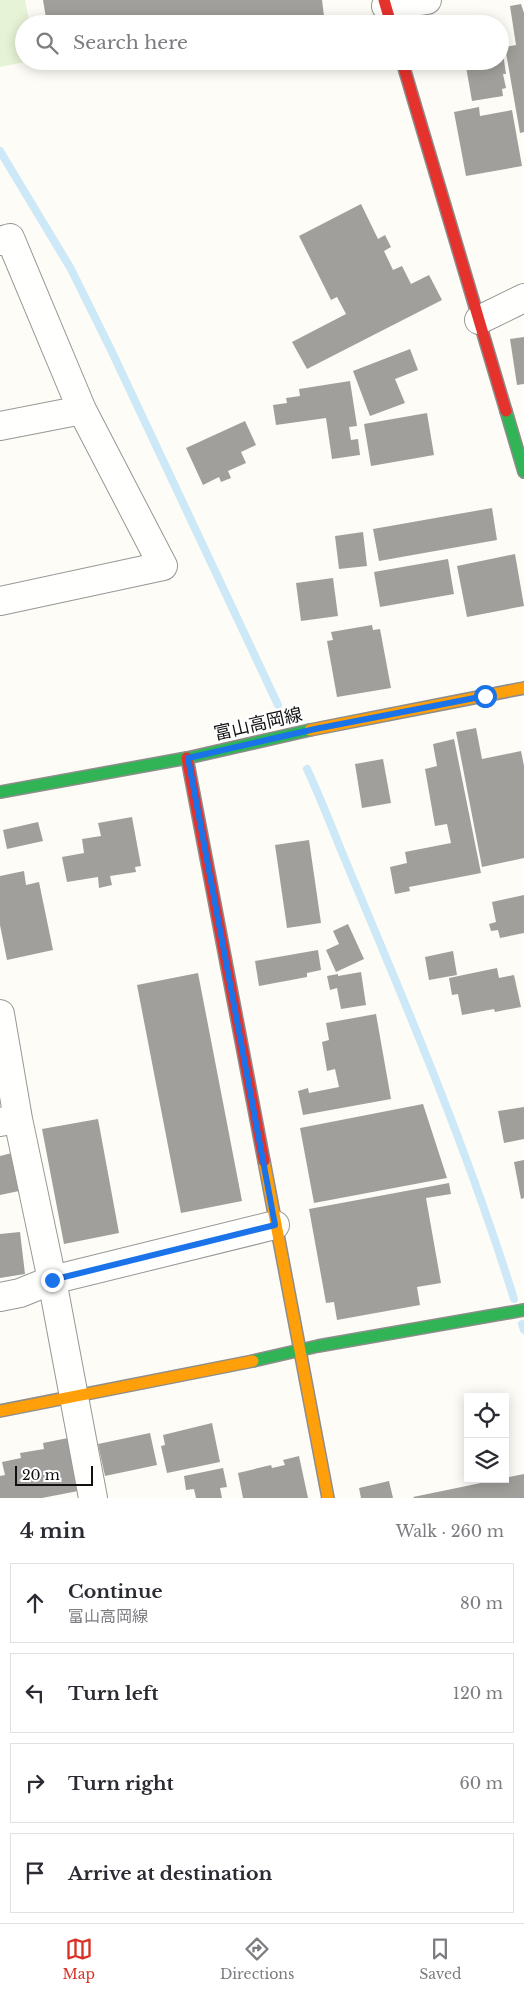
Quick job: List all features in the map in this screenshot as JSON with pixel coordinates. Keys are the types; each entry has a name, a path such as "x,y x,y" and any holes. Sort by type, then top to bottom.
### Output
{"street":[{"path":"387,10 427,0"},
{"path":"405,70 479,320 519,436 524,472"},
{"path":"0,240 10,238 82,410 163,566 0,601"},
{"path":"479,320 524,298"},
{"path":"0,426 82,410"},
{"name":"富山高岡線","path":"0,792 188,758 315,729 524,688"},
{"path":"188,758 328,1498"},
{"path":"0,1014 9,1121 52,1280 72,1397 93,1498"},
{"path":"0,1297 20,1293 52,1280 275,1225"},
{"path":"0,1411 299,1352 318,1346 524,1310"}],"green space":[{"path":"0,0 25,0 28,15 15,15 15,64 0,67"}],"building":[{"path":"43,0 322,0 324,15 46,15"},
{"path":"521,4 524,13 524,132 520,133 509,70 509,46 516,45 510,6"},
{"path":"467,70 505,70 506,74 503,74 506,88 502,89 503,96 472,101"},
{"path":"479,107 480,116 512,110 522,166 466,176 454,112"},
{"path":"361,204 378,239 385,235 391,247 384,251 393,270 402,266 411,284 429,275 442,300 307,369 292,342 346,314 337,297 331,300 299,236"},
{"path":"524,337 524,384 517,385 510,339"},
{"path":"410,349 418,370 395,379 405,403 370,416 353,371"},
{"path":"350,381 357,426 349,427 351,440 358,439 360,455 332,459 326,418 276,425 273,405 287,403 286,398 300,396 299,389"},
{"path":"427,413 434,455 371,466 364,424"},
{"path":"245,421 256,445 241,452 246,463 228,471 231,478 221,482 219,477 203,485 186,448"},
{"path":"492,508 497,540 379,561 373,529"},
{"path":"363,532 367,566 339,569 335,536"},
{"path":"515,554 524,606 467,617 457,566"},
{"path":"448,559 454,594 380,607 374,572"},
{"path":"333,578 338,616 301,621 296,583"},
{"path":"372,625 373,630 380,629 391,688 337,697 327,641 333,640 331,632"},
{"path":"476,728 482,759 521,751 524,766 524,858 482,867 456,732"},
{"path":"454,739 481,873 409,887 410,891 395,894 390,867 407,863 405,852 451,843 447,824 435,826 425,769 437,766 433,744"},
{"path":"383,759 391,803 362,808 355,764"},
{"path":"132,817 141,866 135,867 136,872 110,876 112,885 99,888 98,877 67,882 62,857 84,853 82,839 101,836 98,823"},
{"path":"38,822 43,841 7,849 3,830"},
{"path":"309,840 321,923 287,928 275,845"},
{"path":"24,871 26,885 39,882 53,950 7,960 0,925 0,876"},
{"path":"524,895 524,933 500,938 498,930 491,931 489,924 496,922 492,902"},
{"path":"348,924 364,959 336,972 326,950 339,944 333,931"},
{"path":"318,950 321,970 307,973 307,977 259,986 255,961"},
{"path":"453,951 457,975 429,980 425,957"},
{"path":"497,968 499,978 514,975 521,1007 495,1012 494,1009 462,1015 458,994 452,995 449,978"},
{"path":"361,972 366,1005 341,1009 337,988 330,990 327,976"},
{"path":"198,973 242,1201 181,1213 137,985"},
{"path":"376,1014 391,1099 303,1115 298,1091 308,1088 309,1093 339,1087 335,1069 327,1071 322,1042 329,1040 326,1023"},
{"path":"423,1104 447,1178 314,1203 300,1128"},
{"path":"524,1107 524,1139 504,1143 498,1111"},
{"path":"98,1119 119,1233 64,1244 42,1129"},
{"path":"12,1153 19,1191 0,1195 0,1156"},
{"path":"524,1160 524,1198 521,1199 514,1162"},
{"path":"449,1183 451,1194 426,1198 441,1283 417,1287 420,1305 337,1320 334,1302 326,1303 309,1209"},
{"path":"20,1232 25,1274 0,1278 0,1234"},
{"path":"212,1423 220,1462 167,1473 161,1446 165,1445 163,1435"},
{"path":"150,1433 157,1465 105,1476 98,1444"},
{"path":"68,1438 78,1491 42,1498 0,1498 0,1476 5,1475 2,1462 21,1458 20,1453 44,1449 43,1443"},
{"path":"299,1456 308,1498 243,1498 238,1473 271,1465 272,1468 285,1465 283,1460"},
{"path":"223,1468 227,1487 220,1488 222,1498 196,1498 194,1489 186,1490 184,1476"},
{"path":"524,1474 524,1498 413,1497 481,1483 509,1483 509,1477"},
{"path":"389,1481 393,1498 361,1498 359,1488"}],"waterway":[{"path":"0,151 71,269 278,705"},
{"path":"307,769 438,1085 478,1191 514,1299"},
{"path":"522,1324 524,1330"}],"traffic: fast":[{"path":"506,411 524,472"},
{"path":"0,792 187,758 310,730"},
{"path":"253,1361 318,1346 524,1310"}],"traffic: slow":[{"path":"310,730 524,688"},
{"path":"264,1161 328,1498"},
{"path":"0,1411 253,1361"}],"traffic: jam":[{"path":"384,0 388,15"},
{"path":"405,70 506,411"},
{"path":"187,758 264,1161"}],"route":[{"path":"52,1280 275,1225 188,758 315,729 485,696"}]}
